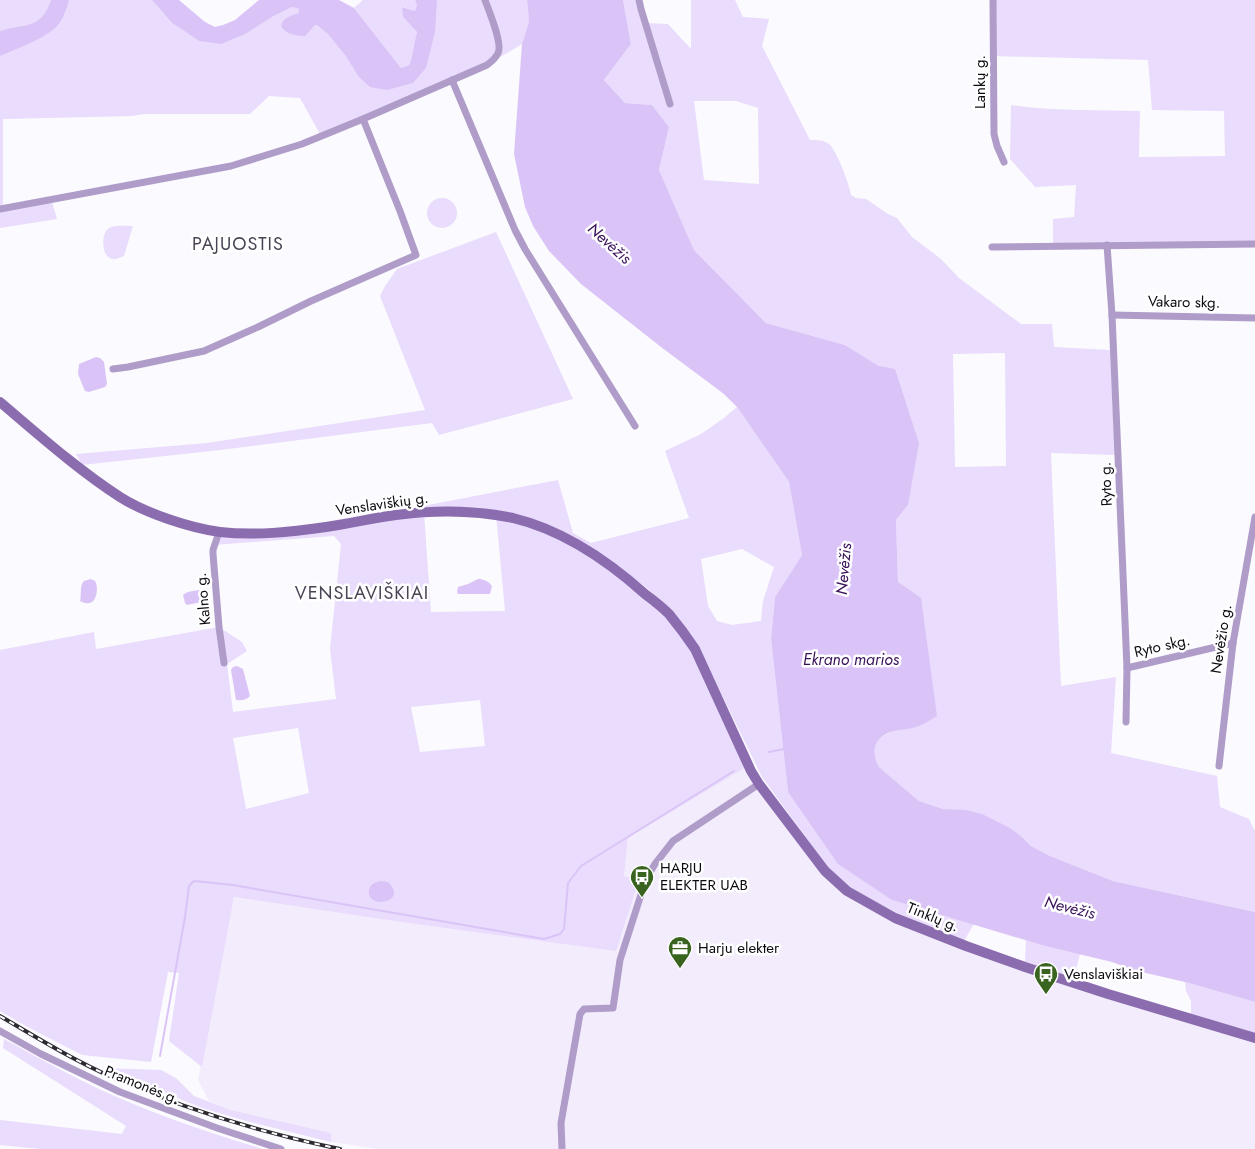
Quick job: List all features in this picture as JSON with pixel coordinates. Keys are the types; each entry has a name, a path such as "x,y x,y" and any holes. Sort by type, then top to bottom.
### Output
{"main road":[{"name":"Venslaviškių g.","path":"0,402 72,462 121,498 169,519 219,532 251,534 278,532 326,527 394,515 437,512 486,514 513,518 529,523 574,542 627,578 667,613 684,633 695,649 709,679"},
{"name":"Tinklų g.","path":"709,679 745,758 760,784 825,871 836,882 861,900 895,918 1017,964 1108,994 1255,1038"}],"street":[{"path":"0,209 231,166 302,144 363,119 487,65 498,53 500,44 485,0"},
{"path":"639,0 670,104"},
{"name":"Lankų g.","path":"993,0 994,134 1004,162"},
{"path":"452,80 515,230 635,426"},
{"path":"113,369 204,351 416,255 363,119"},
{"path":"992,248 1255,244"},
{"name":"Ryto g.","path":"1107,245 1112,315 1127,668 1126,722"},
{"name":"Vakaro skg.","path":"1112,315 1255,318"},
{"name":"Nevėžio g.","path":"1219,766 1233,643 1252,548 1255,517"},
{"name":"Kalno g.","path":"219,532 212,554 224,664"},
{"name":"Ryto skg.","path":"1127,668 1233,643"},
{"path":"562,1149 562,1122 580,1014 584,1009 613,1008 620,960 646,879 673,841 760,784"},
{"name":"Pramonės g.","path":"0,1031 41,1054 120,1092 217,1128 281,1149"}],"shaded area":[{"path":"0,0 51,0 47,10 37,21 0,31"},
{"path":"69,0 152,0 172,23 199,41 272,17 292,7 299,9 299,13 285,19 322,28 334,40 358,76 413,83 437,0 527,0 529,21 522,44 487,65 321,136 300,98 269,96 250,114 144,114 132,116 3,119 3,208 51,199 57,219 0,228 0,56 44,35 65,14"},
{"path":"363,0 415,0 417,5 415,11 403,7 403,17 417,32 409,65 401,68 354,8"},
{"path":"623,0 639,0 645,23 668,24 691,49 691,0 735,0 743,17 769,19 762,46 810,140 820,140 832,147 839,160 851,195 856,198 866,199 897,218 912,237 941,259 959,278 1021,324 1052,324 1054,347 1110,350 1115,455 1051,453 1061,686 1116,677 1111,753 1217,776 1220,807 1249,819 1255,831 1255,912 1113,881 1050,856 1031,846 1023,838 953,810 943,809 919,801 879,767 874,753 878,740 891,732 919,726 898,582 896,520 908,505 879,366 845,345 766,323 694,250 659,170 669,127 652,105 625,103 604,80 631,44","holes":["694,101 736,101 758,108 759,184 704,180","1005,353 1006,466 955,467 953,354"]},
{"path":"991,0 1255,0 1255,242 1053,243 1053,219 1074,217 1076,185 1035,187 1010,159 1011,105 1059,109 1140,111 1139,157 1225,156 1224,111 1152,110 1148,60 992,56"},
{"path":"442,198 452,203 457,213 452,223 442,228 432,223 427,213 432,203"},
{"path":"114,226 133,226 124,256 111,259 107,256 103,241 106,231"},
{"path":"496,232 573,399 439,435 432,423 220,450 82,465 76,454 207,443 425,410 380,296 397,269"},
{"path":"737,407 789,482 802,555 775,597 771,639 788,792 892,900 974,924 964,941 899,914 851,888 828,868 762,777 700,650 666,606 647,588 619,567 536,521 407,509 558,480 573,533 591,543 689,518 665,451 701,434","holes":["742,549 774,567 763,601 761,621 732,625 717,621 708,606 701,559"]},
{"path":"424,513 431,612 505,611 496,515 513,518 604,561 684,633 746,767 628,838 624,876 639,880 616,951 234,897 202,1067 169,1041 179,973 168,972 151,1062 82,1055 0,1011 0,650 94,632 96,649 219,627 242,642 247,651 227,664 233,712 336,699 330,649 341,544 334,536 214,545 219,532 251,534","holes":["480,700 485,746 420,752 411,707","298,728 309,793 246,809 233,738"]},
{"path":"746,767 843,892 1103,997 1255,1043 1255,1149 379,1149 331,1142 331,1133 231,1110 209,1101 198,1080 234,897 394,921 616,950 639,880 624,876 628,838"},
{"path":"1026,940 1080,954 1074,977 1025,962"},
{"path":"1185,982 1255,1002 1255,1033 1191,1014 1191,1001 1186,991"},
{"path":"4,1039 67,1073 147,1110 262,1149 40,1149 0,1145 0,1120 122,1134 126,1126 3,1048"},
{"path":"104,1068 161,1070 176,1078 194,1096 231,1110 331,1133 331,1142 202,1108"}],"water":[{"path":"51,0 69,0 65,13 58,25 39,39 0,56 0,31 37,21 47,10"},
{"path":"152,0 179,0 205,22 215,27 235,20 259,0 339,0 354,8 401,68 409,65 417,32 403,17 402,7 415,11 417,5 415,0 437,0 435,32 426,68 413,83 387,90 370,87 358,76 345,55 328,34 318,26 315,25 305,36 285,31 281,26 282,23 288,17 299,13 299,9 292,7 245,34 221,44 199,41 172,23"},
{"name":"Ekrano marios","path":"527,0 623,0 631,44 604,80 625,103 652,105 669,127 659,170 694,250 766,323 845,345 879,366 895,369 919,443 908,505 896,520 898,582 921,598 937,716 919,726 888,733 883,736 875,748 875,758 879,767 919,801 943,809 966,810 982,814 1010,828 1031,846 1050,856 1113,881 1255,912 1255,1002 1185,982 1137,971 1112,962 1045,946 892,900 838,864 788,792 771,639 775,597 802,555 789,482 737,407 724,394 581,284 549,251 533,226 525,207 514,154 522,44 529,21"},
{"path":"96,357 104,362 107,384 105,387 89,392 85,391 78,374 79,364"},
{"path":"91,579 96,584 96,597 90,603 80,601 84,581"},
{"path":"478,579 486,581 492,586 490,594 458,594 458,587"},
{"path":"200,590 204,600 187,605 185,603 183,595"},
{"path":"237,666 243,669 250,696 242,700 236,700 231,670"},
{"path":"381,881 388,882 393,889 394,895 391,899 379,902 373,900 369,890 370,886"}],"waterway":[{"path":"769,752 784,749"},
{"path":"160,1056 189,886 194,881 233,885 544,939 560,934 564,929 568,883 581,866 734,771"}],"railway":[{"path":"0,1016 56,1049 142,1090 226,1120 282,1136 340,1149"}],"place":[{"name":"HARJU ELEKTER UAB","path":"642,898"},
{"name":"Harju elekter","path":"680,969"},
{"name":"Venslaviškiai","path":"1046,995"}],"district":[{"name":"PAJUOSTIS","path":"238,244"},
{"name":"VENSLAVIŠKIAI","path":"362,593"}],"water label":[{"name":"Nevėžis","path":"610,243"},
{"name":"Nevėžis","path":"843,569"},
{"name":"Nevėžis","path":"1070,907"}]}
